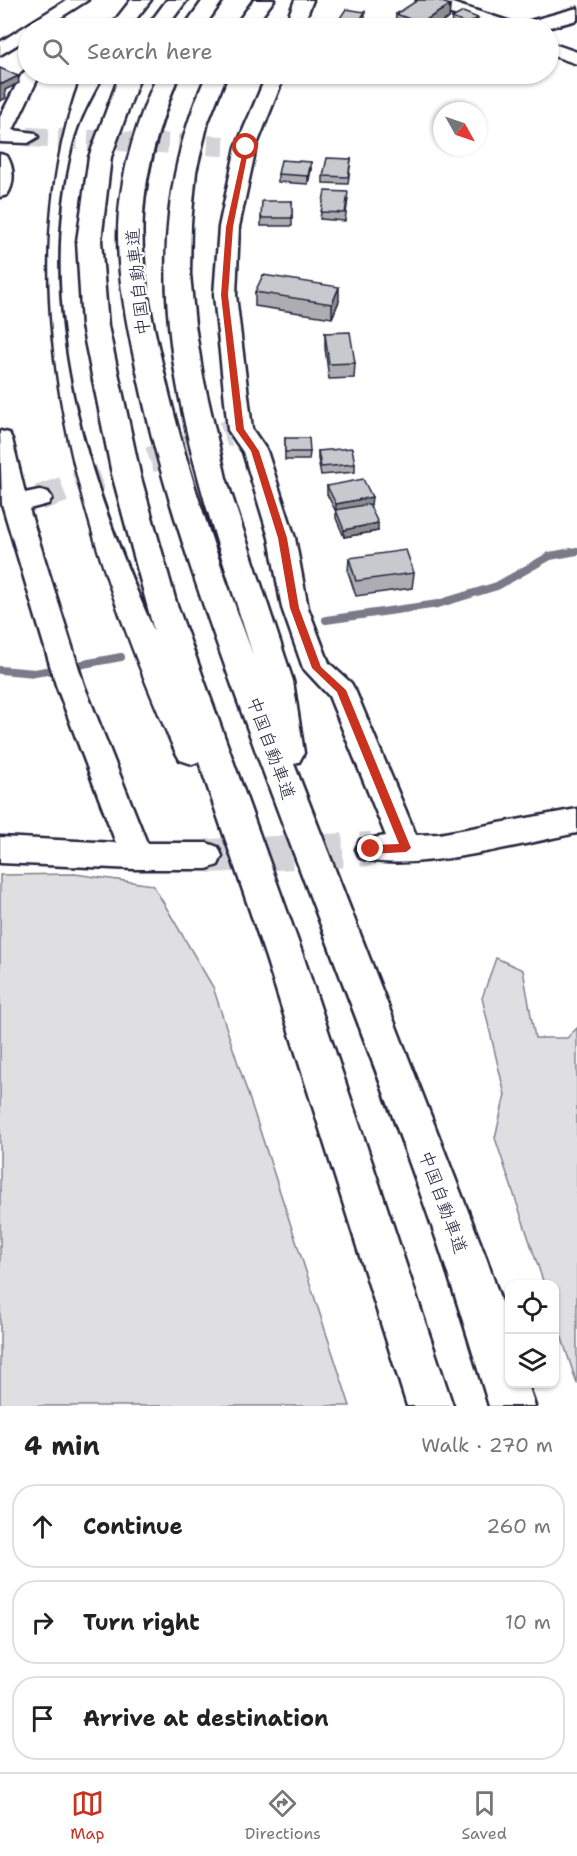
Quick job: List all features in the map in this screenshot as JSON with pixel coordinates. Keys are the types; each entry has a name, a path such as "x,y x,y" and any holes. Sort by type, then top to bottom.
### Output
{"main road":[{"path":"127,18 141,0"},
{"path":"164,18 177,0"},
{"path":"200,18 213,0"},
{"path":"250,18 264,0"},
{"path":"559,19 577,14"},
{"path":"88,84 61,144 50,190 43,236 42,283 47,340 57,398 83,493 131,614 285,958"},
{"path":"127,84 100,157 89,241 92,293 103,374 126,474 160,602 285,958 430,1406"},
{"name":"中国自動車道","path":"164,84 146,129 133,184 130,240 137,305 153,389 180,494 294,812 449,1214 512,1406"},
{"path":"213,84 195,126 180,195 177,270 180,315 187,361 212,477 277,681 294,812"}],"street":[{"path":"61,18 79,0"},
{"path":"297,18 304,0"},
{"path":"436,1 484,18"},
{"path":"0,50 18,37"},
{"path":"559,51 577,59"},
{"path":"26,84 0,136 28,136"},
{"path":"270,84 235,147 225,295 234,431 255,451 282,538 295,608 317,668 341,690 406,848"},
{"path":"0,160 3,169 0,190"},
{"path":"0,439 27,501 60,652 70,685 130,836 135,856"},
{"path":"371,849 439,847 577,821"},
{"path":"0,850 135,856 207,856"}],"shaded area":[{"path":"75,874 153,885 213,987 350,1406 0,1406 0,875"},
{"path":"496,958 523,970 535,1038 567,1038 577,1028 577,1384 559,1329 559,1280 543,1280 495,1138 505,1095 482,998"}],"building":[{"path":"418,0 437,0 450,5 429,18 407,18 396,14"},
{"path":"346,9 365,12 361,18 340,18"},
{"path":"463,12 478,18 452,18"},
{"path":"0,68 18,76 2,84 0,83"},
{"path":"327,158 351,159 348,177 323,176"},
{"path":"281,160 311,162 308,176 278,174"},
{"path":"325,191 348,192 345,213 321,212"},
{"path":"262,201 292,201 292,218 261,218"},
{"path":"263,275 339,287 332,304 255,292"},
{"path":"350,332 355,363 329,364 325,333"},
{"path":"285,438 309,438 310,452 285,452"},
{"path":"352,448 355,464 321,467 318,451"},
{"path":"363,479 372,497 336,504 327,486"},
{"path":"369,504 378,523 344,530 336,510"},
{"path":"406,550 414,573 356,581 349,558"}],"waterway":[{"path":"326,620 438,604 497,586 550,556 577,551"},
{"path":"0,670 35,673 121,657"}],"tunnel":[{"path":"28,137 224,146"},
{"path":"39,498 228,433"},
{"path":"207,856 371,849"}],"route":[{"path":"246,147 229,227 225,295 240,430 255,451 282,538 295,608 317,668 341,690 406,848 371,849"}]}
